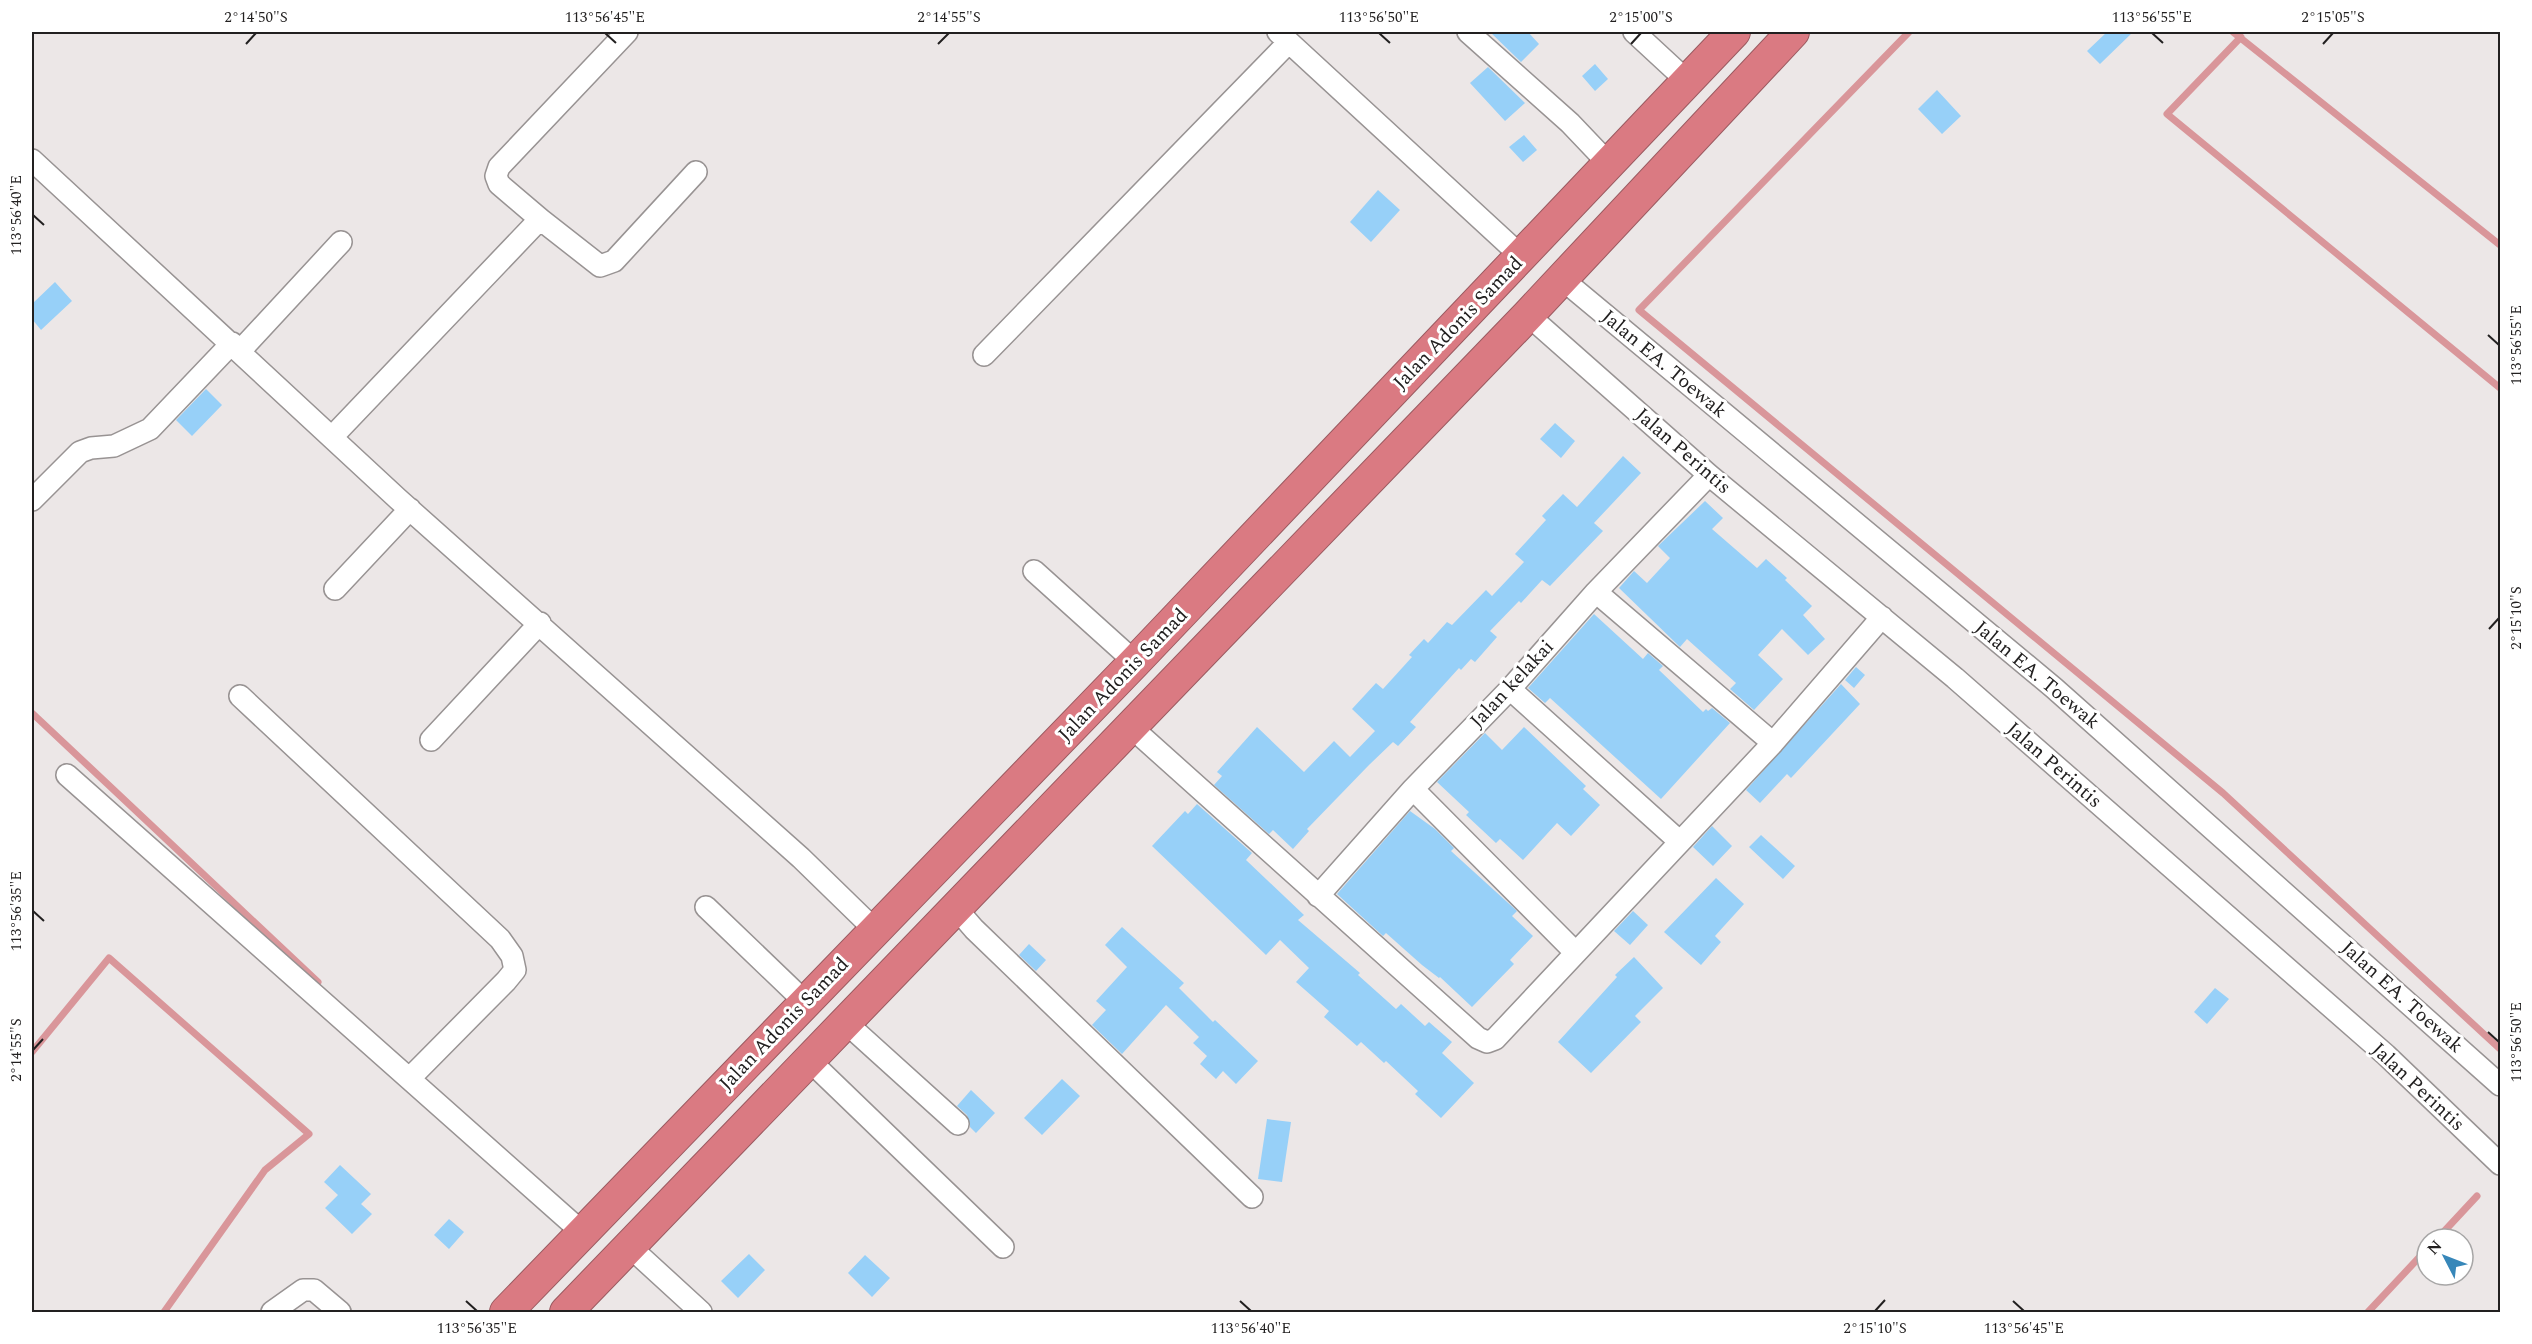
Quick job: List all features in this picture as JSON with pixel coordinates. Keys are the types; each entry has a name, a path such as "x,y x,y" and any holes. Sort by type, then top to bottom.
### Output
{"highway":[{"name":"Jalan Adonis Samad","path":"506,1312 1135,662 1735,32"},
{"path":"1735,32 1766,60"},
{"path":"566,1312 844,1021 964,918 1140,735 1527,315 1793,32"}],"street":[{"path":"627,32 499,167 496,176 499,184 600,266 604,266 614,261 696,172"},
{"path":"1468,32 1570,123 1609,164"},
{"path":"1634,32 1688,81"},
{"path":"984,355 1284,37 1521,256"},
{"path":"32,160 410,509 801,858 876,930"},
{"path":"332,437 540,219"},
{"path":"32,500 81,452 91,448 114,446 150,429 341,242"},
{"name":"Jalan EA. Toewak","path":"1562,279 2054,688 2500,1085"},
{"name":"Jalan Perintis","path":"1527,315 1709,475 1955,678 2386,1055 2500,1164"},
{"name":"Jalan kelakai","path":"1318,897 1413,789 1510,689 1596,592 1709,475"},
{"path":"335,589 410,509"},
{"path":"1034,571 1135,662"},
{"path":"1596,592 1773,743"},
{"path":"1140,735 1318,897 1478,1038 1487,1042 1495,1039 1773,743 1882,617"},
{"path":"431,740 540,623"},
{"path":"1510,689 1679,841"},
{"path":"240,696 500,939 512,956 515,970 506,981 410,1078"},
{"path":"67,775 583,1233"},
{"path":"1413,789 1575,952"},
{"path":"706,907 805,1002"},
{"path":"964,918 1252,1197"},
{"path":"844,1021 958,1124"},
{"path":"808,1059 1004,1246"},
{"path":"630,1247 700,1311"},
{"path":"272,1312 303,1290 314,1290 339,1312"}],"building":[{"path":"1490,32 1528,32 1539,44 1521,62"},
{"path":"2107,32 2133,32 2100,64 2087,51"},
{"path":"1595,64 1608,79 1595,91 1582,76"},
{"path":"1488,67 1525,103 1505,121 1470,83"},
{"path":"1937,90 1961,116 1942,134 1918,109"},
{"path":"1524,135 1537,150 1523,162 1509,147"},
{"path":"1378,190 1400,210 1371,242 1350,222"},
{"path":"55,282 72,301 41,330 32,319 32,304"},
{"path":"206,389 222,405 192,436 176,420"},
{"path":"1555,423 1575,441 1561,458 1540,439"},
{"path":"1623,456 1641,473 1594,523 1603,531 1550,586 1542,580 1521,603 1519,601 1490,631 1497,637 1475,662 1471,659 1461,670 1459,668 1410,722 1416,727 1398,746 1393,742 1369,765 1307,829 1309,831 1293,849 1273,830 1269,834 1214,785 1222,776 1217,772 1257,727 1304,772 1334,741 1350,757 1375,731 1352,709 1376,683 1383,689 1412,657 1409,655 1424,639 1428,643 1447,622 1452,625 1486,590 1492,596 1524,562 1515,554 1546,520 1542,516 1563,494 1577,507"},
{"path":"1705,501 1723,518 1712,529 1757,568 1766,559 1787,578 1785,580 1812,606 1803,615 1825,639 1808,655 1782,629 1758,655 1783,679 1754,710 1730,689 1736,683 1687,639 1680,647 1619,588 1634,571 1647,583 1670,558 1658,546"},
{"path":"1594,614 1643,659 1648,653 1663,666 1659,670 1703,712 1712,708 1730,723 1661,799 1550,698 1545,703 1528,688"},
{"path":"1856,667 1865,675 1854,688 1845,680"},
{"path":"1841,684 1860,704 1791,778 1787,774 1760,803 1746,790"},
{"path":"1524,727 1586,786 1583,789 1600,805 1571,836 1557,823 1523,860 1500,839 1496,843 1466,815 1469,812 1437,782 1485,733 1502,750"},
{"path":"1197,804 1252,853 1246,860 1304,915 1298,920 1360,973 1358,975 1396,1009 1401,1004 1425,1026 1429,1022 1452,1042 1442,1053 1474,1083 1441,1118 1415,1094 1418,1091 1386,1061 1384,1063 1361,1042 1357,1046 1324,1017 1329,1011 1296,982 1309,968 1280,940 1266,955 1152,846 1185,811 1188,814"},
{"path":"1410,811 1435,829 1454,848 1451,851 1517,911 1512,916 1533,936 1510,960 1514,964 1472,1007 1440,977 1422,965 1386,933 1383,936 1337,894"},
{"path":"1712,826 1732,846 1713,866 1693,847"},
{"path":"1761,835 1795,866 1783,879 1749,847"},
{"path":"1716,878 1744,904 1715,936 1721,942 1701,965 1664,932"},
{"path":"1633,911 1648,925 1630,945 1614,931"},
{"path":"1122,927 1184,983 1179,988 1213,1022 1215,1020 1258,1061 1236,1084 1223,1071 1216,1079 1200,1064 1207,1056 1193,1043 1199,1037 1166,1005 1122,1054 1092,1025 1106,1010 1096,1001 1127,967 1105,945"},
{"path":"1029,944 1046,960 1036,971 1019,955"},
{"path":"1634,957 1663,988 1635,1016 1641,1022 1591,1073 1558,1042 1617,977 1615,975"},
{"path":"2215,988 2229,999 2207,1024 2194,1012"},
{"path":"1062,1079 1080,1096 1042,1135 1024,1118"},
{"path":"971,1090 995,1113 976,1133 970,1127 967,1115 957,1106"},
{"path":"1267,1119 1291,1122 1282,1182 1258,1179"},
{"path":"340,1165 371,1194 361,1204 372,1214 352,1234 325,1208 338,1195 324,1182"},
{"path":"449,1219 464,1232 449,1249 434,1235"},
{"path":"749,1254 765,1270 738,1298 721,1281"},
{"path":"865,1255 890,1278 872,1297 848,1273"}],"waterway":[{"path":"1909,32 1639,310 2223,793 2500,1049"},
{"path":"2233,32 2500,245"},
{"path":"2241,37 2167,114 2500,388"},
{"path":"32,713 318,982"},
{"path":"32,1052 109,958 309,1134 265,1170 164,1312"},
{"path":"2448,1227 2477,1196"},
{"path":"2368,1312 2415,1262"}]}
